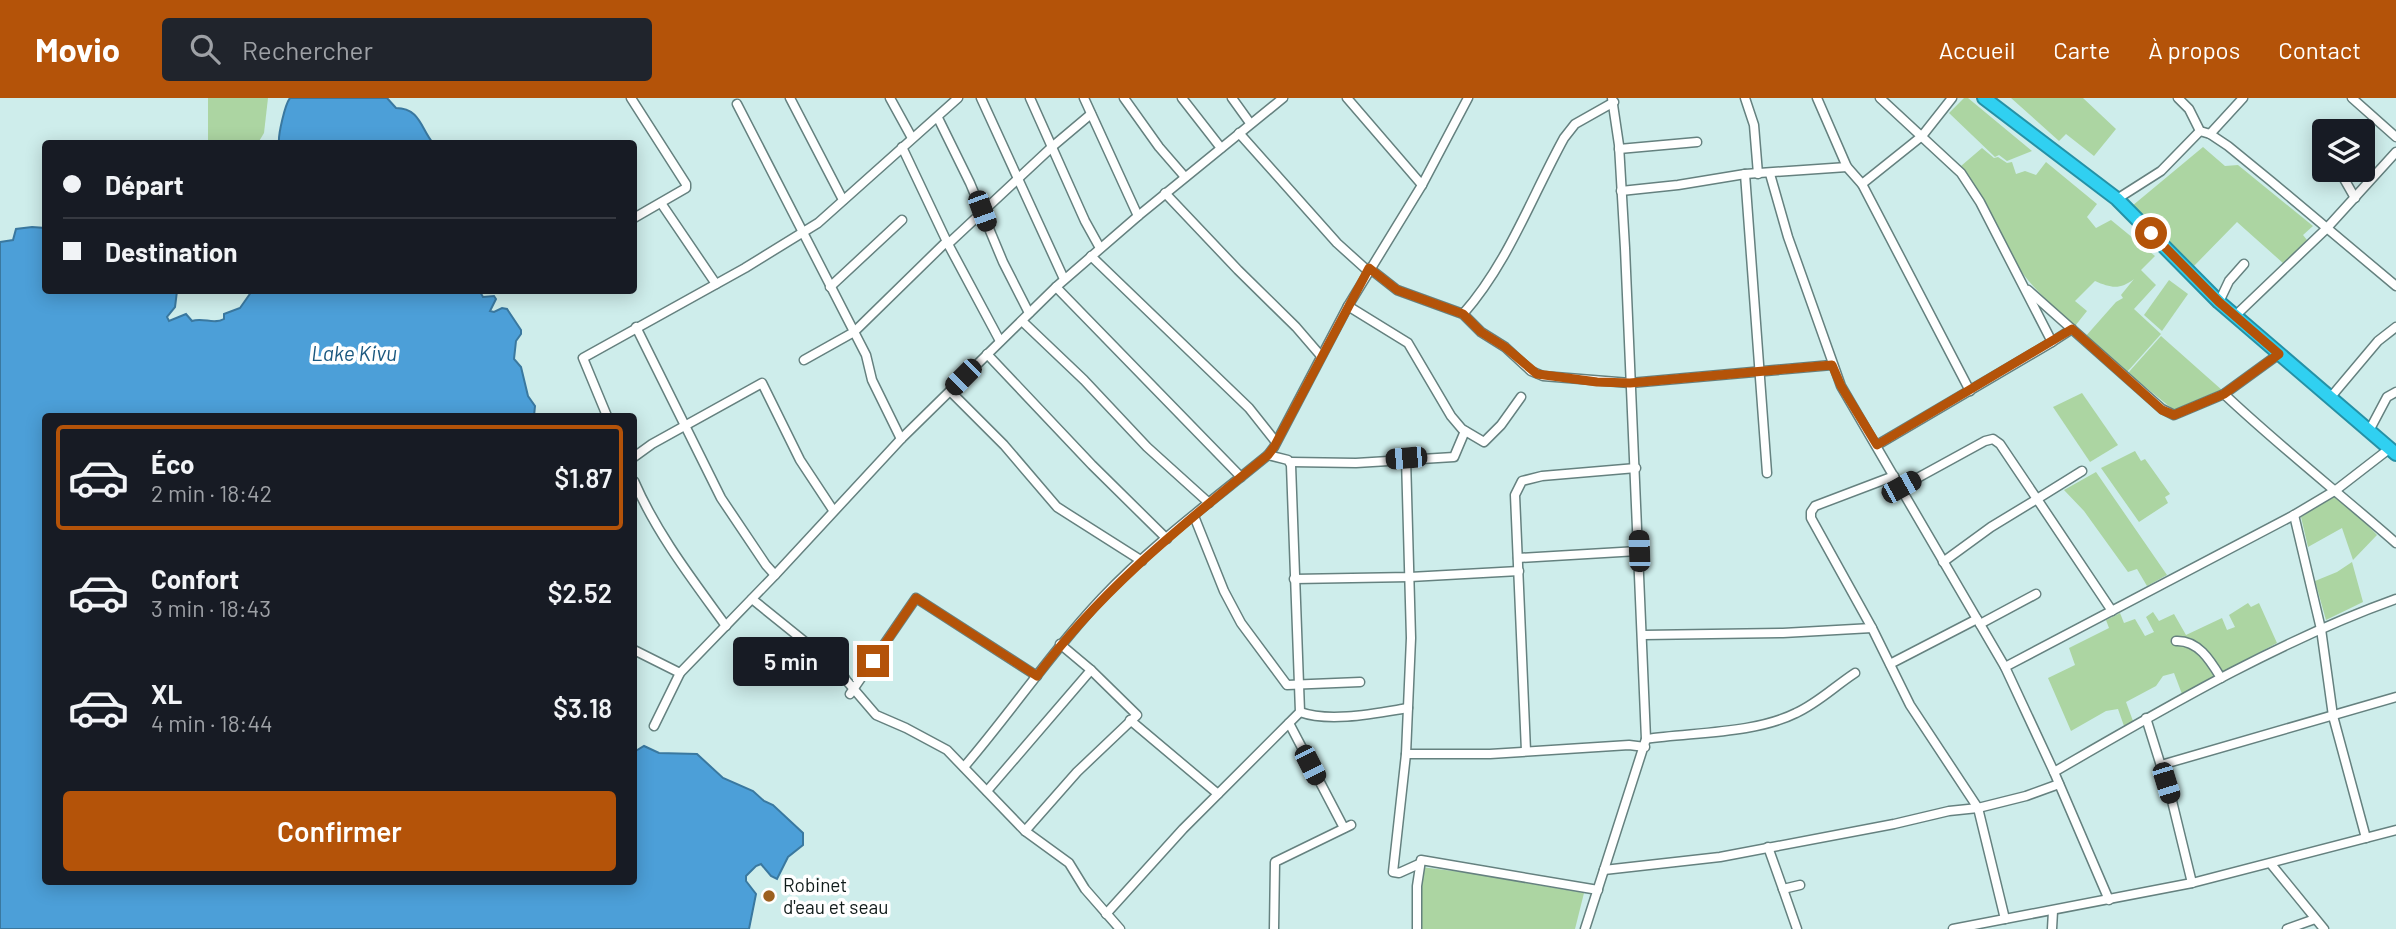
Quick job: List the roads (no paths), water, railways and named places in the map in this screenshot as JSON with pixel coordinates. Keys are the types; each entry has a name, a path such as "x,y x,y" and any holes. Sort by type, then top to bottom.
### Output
{"highway":[{"path":"1984,98 2117,199 2219,302 2393,452"}],"street":[{"path":"631,98 686,184 684,191 637,216"},
{"path":"790,98 843,200"},
{"path":"890,98 912,138"},
{"path":"606,413 583,358 818,223 958,98"},
{"path":"981,98 1019,178 1033,216 1065,279"},
{"path":"1030,98 1085,221 1100,248"},
{"path":"1084,98 1138,216"},
{"path":"1124,98 1159,147 1185,177"},
{"path":"1182,98 1221,148"},
{"path":"1232,98 1251,124"},
{"path":"654,726 680,673 901,439 1056,287 1165,193 1283,98"},
{"path":"1347,98 1422,185"},
{"path":"964,767 1000,725 1060,644 1105,595 1268,455 1368,270 1422,185 1468,98"},
{"path":"1745,98 1754,125 1758,174"},
{"path":"1817,98 1847,167 1862,184 1970,391"},
{"path":"1880,98 1961,173 1980,202 2052,342"},
{"path":"1862,184 1922,136 1951,98"},
{"path":"2178,98 2205,133 2272,182 2396,286"},
{"path":"2117,199 2161,171 2243,98"},
{"path":"2353,98 2396,137"},
{"path":"1463,314 1482,293 1511,246 1564,138 1575,124 1613,100 1619,149 1636,468 1645,743 1585,929"},
{"path":"737,104 866,355 872,380 901,439"},
{"path":"804,360 854,332 944,244 948,244 1091,114"},
{"path":"938,118 1029,313"},
{"path":"1239,133 1337,243 1368,270 1397,290 1463,314 1481,332 1505,347 1537,374 1597,382 1630,383 1832,365"},
{"path":"1619,149 1697,142"},
{"path":"902,147 948,244 1000,341"},
{"path":"2235,316 2326,229 2396,152"},
{"path":"1621,191 1745,174 1847,167"},
{"path":"1745,174 1761,371 1766,473"},
{"path":"1770,174 1788,237 1841,386 2006,667 2109,900"},
{"path":"2346,182 2355,198"},
{"path":"1165,193 1321,356"},
{"path":"661,202 716,284"},
{"path":"830,287 902,220"},
{"path":"1091,256 1249,408 1276,442"},
{"path":"2219,302 2229,281 2244,264"},
{"path":"2023,285 2162,410 2174,415 2224,394 2279,354"},
{"path":"1056,287 1241,477"},
{"path":"1348,306 1408,343 1440,398 1465,431 1483,442 1501,425 1521,397"},
{"path":"1021,321 1084,380 1147,447 1209,503"},
{"path":"636,327 726,508 775,575"},
{"path":"2330,398 2378,341 2396,327"},
{"path":"1877,445 2072,329"},
{"path":"987,354 1092,465 1167,539"},
{"path":"637,455 685,425 762,383 800,460 833,510"},
{"path":"950,391 1004,445 1056,507 1142,561"},
{"path":"2369,432 2387,397 2396,392"},
{"path":"2224,394 2285,450 2396,543"},
{"path":"1268,455 1291,462 1356,463 1454,457 1465,431"},
{"path":"1901,487 1993,439 2000,444 2112,611"},
{"path":"2006,667 2294,515 2393,452"},
{"path":"1406,458 1411,638 1406,754 1393,872 1399,873 1419,864 1423,859 1598,890"},
{"path":"1106,914 1144,870 1300,712 1291,462"},
{"path":"1526,751 1515,495 1522,481 1542,476 1636,468"},
{"path":"1943,562 1991,527 2082,471"},
{"path":"1894,476 1815,506 1811,518 1872,628 1910,705 1978,808 2006,919"},
{"path":"637,488 671,550 726,626"},
{"path":"2294,515 2321,629 2333,716 2366,838"},
{"path":"1194,516 1224,591 1241,623 1287,685 1299,687 1360,682"},
{"path":"1518,558 1639,551"},
{"path":"1294,579 1410,577 1519,571"},
{"path":"1890,664 2036,594"},
{"path":"752,598 834,662 852,691 876,715 947,750 1025,831 1069,863 1119,929"},
{"path":"852,691 916,598 1037,676"},
{"path":"2054,772 2221,678 2321,629 2396,599"},
{"path":"1643,635 1783,633 1872,628"},
{"path":"2176,641 2186,640 2196,645 2221,678"},
{"path":"1025,831 1077,772 1137,715 1060,644"},
{"path":"637,652 680,673"},
{"path":"986,791 1091,670"},
{"path":"1406,754 1629,745 1749,728 1774,722 1812,705 1855,673"},
{"path":"2161,765 2396,697"},
{"path":"1300,712 1308,715 1353,715 1408,708"},
{"path":"2146,718 2192,883"},
{"path":"1130,720 1218,794"},
{"path":"1273,929 1275,862 1347,826 1289,723"},
{"path":"1604,870 1720,857 1949,811 1978,808 2026,796 2059,784"},
{"path":"1954,929 2192,883 2396,830"},
{"path":"1768,847 1797,929"},
{"path":"1418,929 1419,864"},
{"path":"2271,864 2324,929"},
{"path":"1783,889 1800,885"},
{"path":"2052,929 2053,911"},
{"path":"2287,929 2315,919"}],"water":[{"path":"290,98 387,98 396,108 415,115 431,140 279,140"},
{"name":"Lake Kivu","path":"42,228 42,294 177,294 175,307 167,317 169,321 186,314 192,321 220,321 224,319 224,314 240,308 250,294 494,296 496,299 490,311 507,309 521,330 516,341 514,359 521,367 528,396 535,406 534,413 42,413 42,885 637,885 637,750 644,746 659,753 697,754 723,778 753,791 773,805 803,833 803,845 788,857 777,879 761,864 746,876 746,881 756,894 749,929 0,929 0,242 13,240 16,229"}],"place":[{"name":"Robinet d'eau et seau","path":"769,896"}]}
